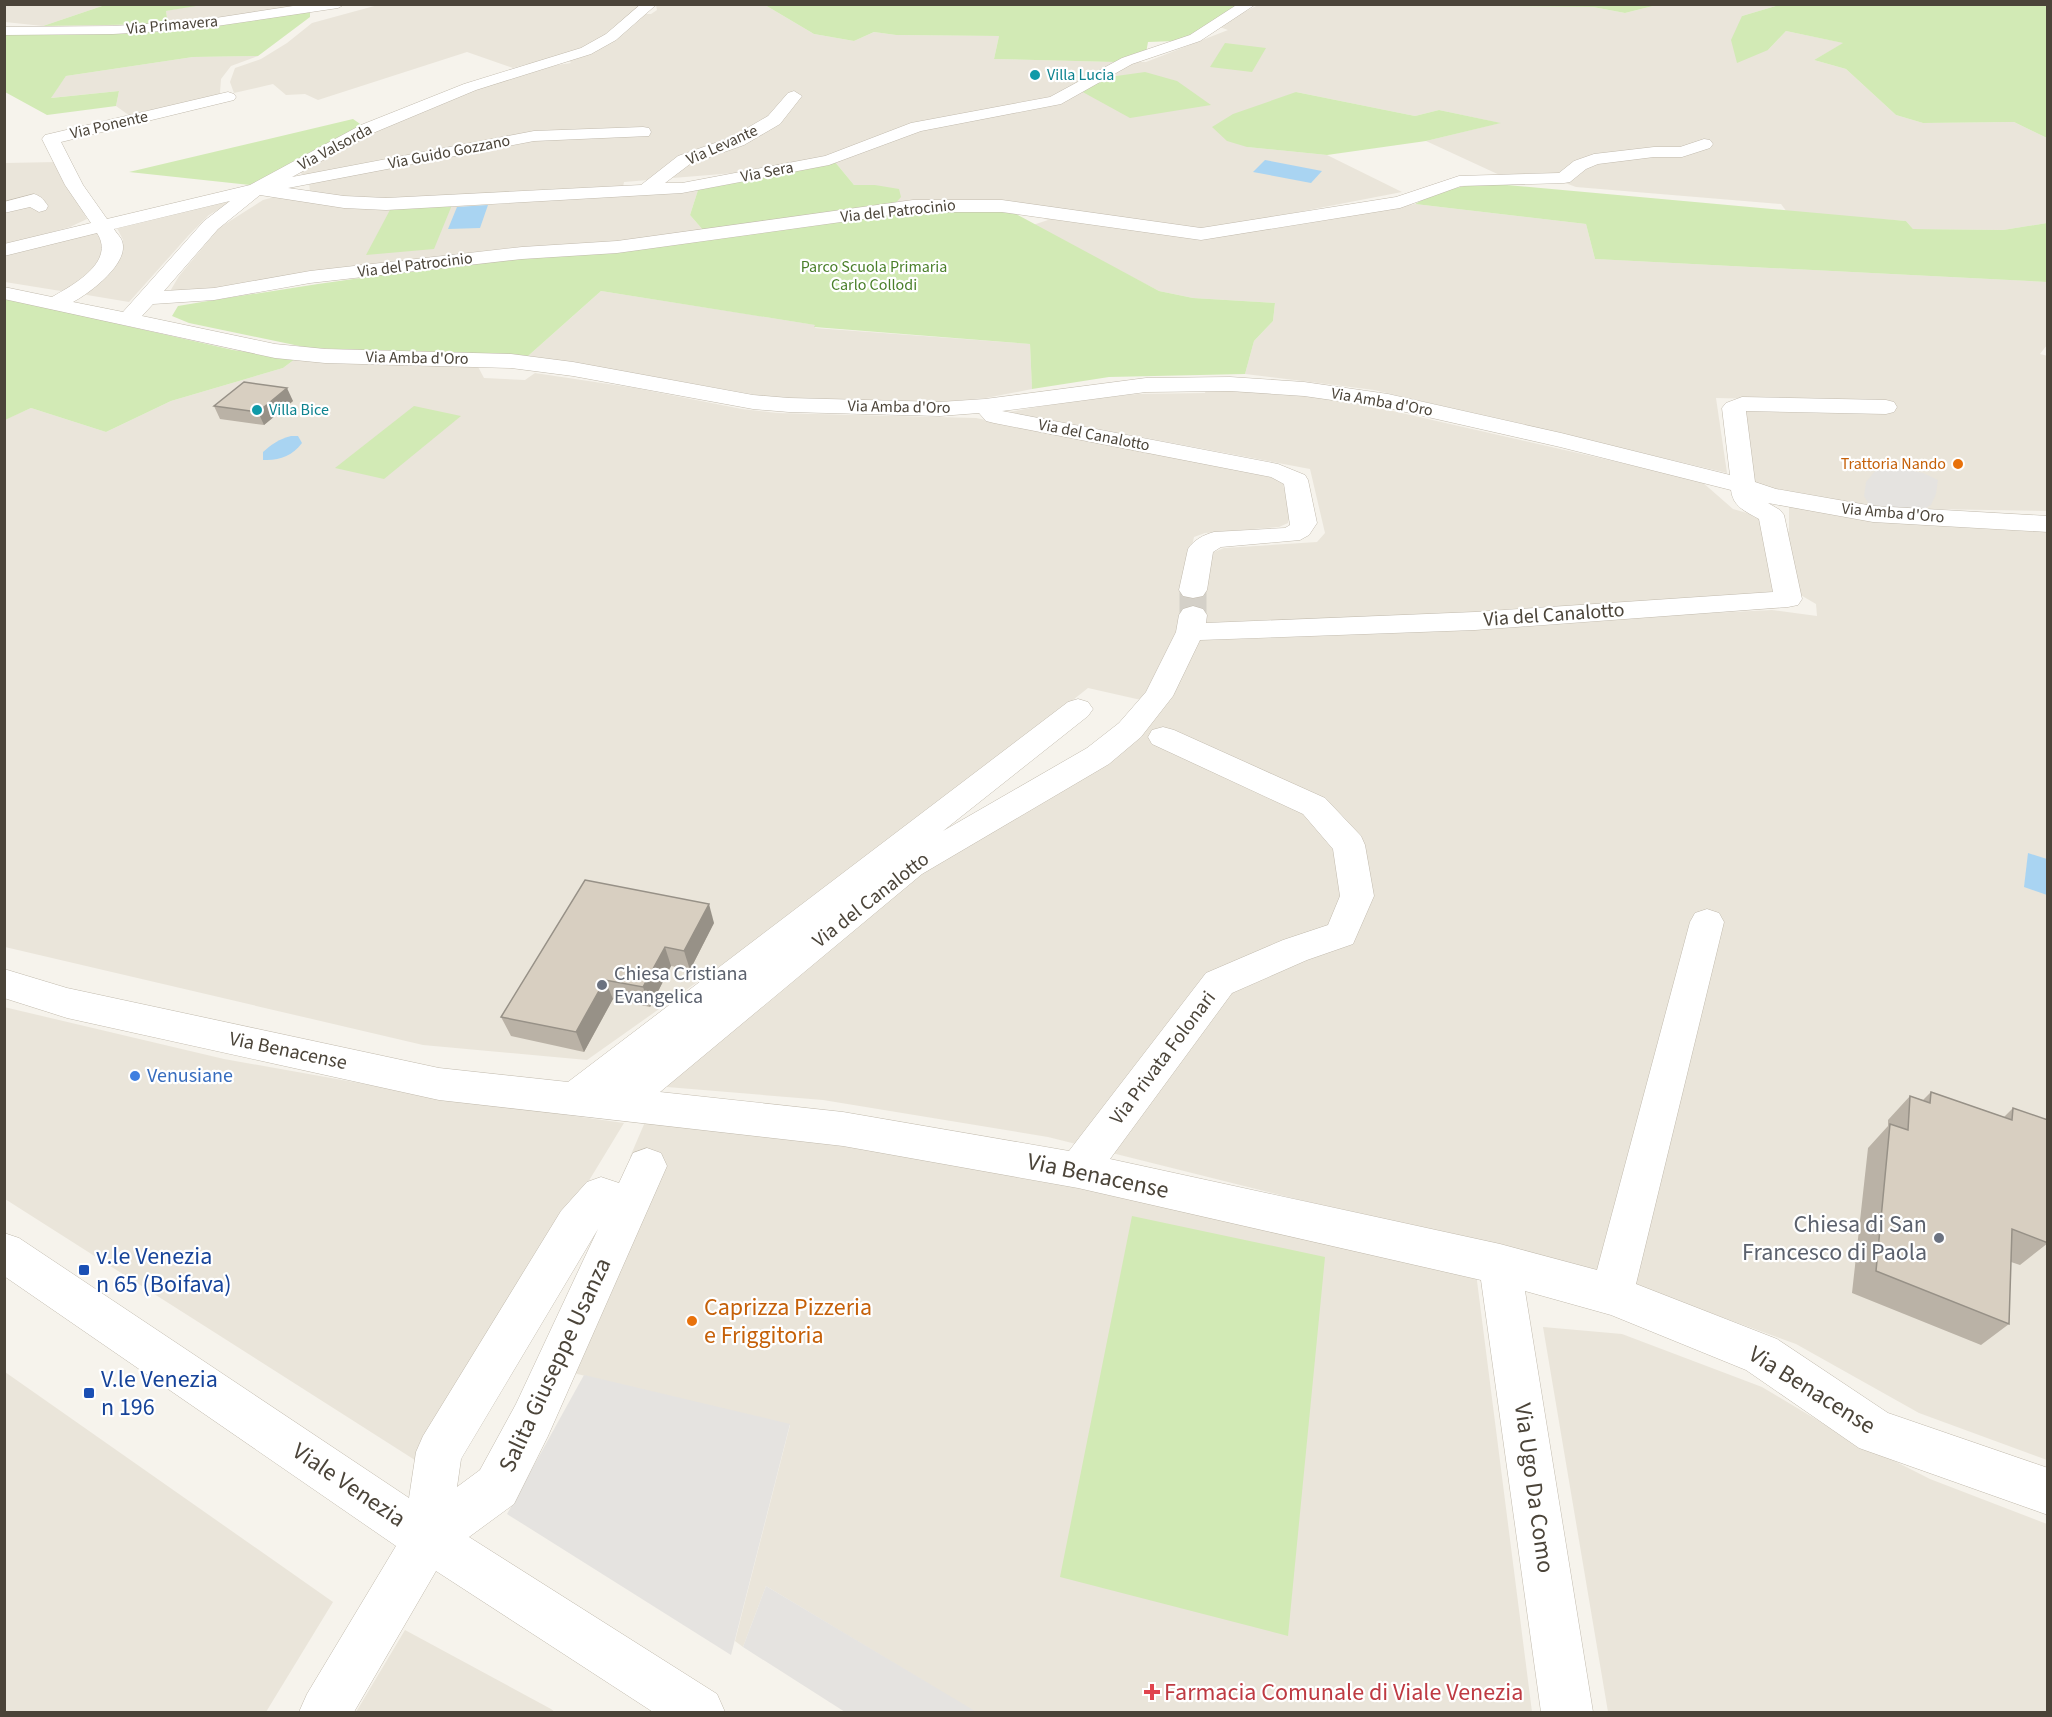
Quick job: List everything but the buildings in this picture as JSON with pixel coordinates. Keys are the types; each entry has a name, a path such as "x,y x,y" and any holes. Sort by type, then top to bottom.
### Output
{"street":[{"name":"Via Primavera","path":"4,31 113,30 196,25 338,4"},
{"name":"Via Valsorda","path":"4,250 256,189 367,129 470,87 586,51 611,37 650,4"},
{"name":"Via Sera","path":"256,189 344,202 386,204 682,188 829,160 916,127 1055,101 1127,61 1195,38 1249,4"},
{"name":"Via Levante","path":"646,190 684,160 738,141 774,120 794,96"},
{"name":"Via Ponente","path":"101,226 74,185 51,139 228,97"},
{"name":"Via Guido Gozzano","path":"256,189 534,136 643,132"},
{"name":"Via del Patrocinio","path":"147,298 214,294 310,278 522,253 617,248 913,206 1002,206 1201,234 1400,202 1459,181 1564,178 1580,165 1594,159 1654,152 1682,152 1704,144"},
{"path":"127,321 211,225 256,189"},
{"path":"4,208 33,200 39,206"},
{"path":"54,304 74,293 99,273 112,257 113,242 101,226"},
{"name":"Via Amba d'Oro","path":"4,293 275,351 325,356 511,361 573,369 753,402 789,405 940,409 985,406 1146,385 1230,384 1304,389 1388,401 1561,440 1741,485 1771,496 1873,514 2048,524"},
{"path":"1741,485 1734,408 1742,404 1886,407"},
{"name":"Via del Canalotto","path":"628,1105 649,1077 910,865 1098,756 1130,730 1158,696 1192,612 1201,549 1214,540 1291,535 1300,530 1305,523 1296,480 1278,471 994,416 985,406"},
{"name":"Via del Canalotto","path":"1192,612 1475,621 1788,599 1771,515 1745,500 1741,485"},
{"path":"576,1098 1078,709"},
{"name":"Via Privata Folonari","path":"1078,1170 1219,983 1295,950 1341,934 1357,897 1348,845 1314,806 1163,737"},
{"path":"1612,1295 1707,922"},
{"name":"Via Benacense","path":"4,983 67,1003 439,1084 843,1129 1078,1170 1500,1264 1612,1295 1761,1354 1875,1432 2048,1492"},
{"name":"Salita Giuseppe Usanza","path":"623,1185 532,1420 497,1487 429,1537 439,1452 576,1224 623,1185"},
{"name":"Viale Venezia","path":"4,1252 376,1504 699,1713"},
{"name":"Via Ugo Da Como","path":"1500,1264 1567,1713"},
{"path":"324,1713 429,1537"}],"shaded area":[{"path":"202,4 318,5 168,24 166,11"},
{"path":"1498,4 1501,6 1593,7 1625,13 1657,5 1779,5 1742,16 1768,50 1786,31 1844,43 1814,60 1846,69 1896,115 1923,123 2014,122 2047,138 2047,223 2003,230 1913,229 1906,221 1787,212 1781,204 1576,187 1557,180 1504,177 1426,141 1500,123 1439,110 1415,116 1296,92 1247,147 1327,155 1402,192 1200,231 1011,203 894,205 875,185 854,185 835,162 918,130 1057,103 1130,62 1146,62 1228,30 1217,26 1258,5"},
{"path":"4,5 105,5 43,26 5,22"},
{"path":"378,5 643,5 608,35 579,50 532,65 513,68 467,52 318,100 305,94 286,95 273,84 234,93 230,82 235,68 261,59 287,43 312,23"},
{"path":"656,5 765,5 814,34 854,41 874,32 896,35 999,36 994,59 1115,62 1054,99 954,118 832,156 746,172 624,182 623,187 362,201 310,192 309,182 549,132 307,176 298,172 344,144 498,80 544,67 571,63 569,61 610,43 644,14 651,14 657,10"},
{"path":"258,56 231,66 221,79 220,93 217,98 130,116 116,106 119,91 50,98 66,76 193,57"},
{"path":"57,162 87,219 70,227 5,245 5,210 31,203 36,208 44,206 37,198 5,206 5,163"},
{"path":"699,187 690,215 703,230 185,297 169,293 179,276 219,228 263,200 274,197 356,205"},
{"path":"236,199 209,215 129,302 81,294 108,272 121,256 123,240 115,224"},
{"path":"1415,204 1586,224 1595,259 2047,282 2047,345 2040,354 2048,356 2047,511 1871,508 1754,485 1743,410 1882,402 1716,398 1727,473 1374,390 1245,374 1254,341 1273,321 1275,303 1193,298 1159,291 1033,225 1048,220 1032,212 1200,237"},
{"path":"94,230 105,243 102,259 84,279 67,292 5,282 4,252"},
{"path":"601,291 816,325 815,328 1030,344 1032,389 986,398 940,402 779,399 528,356"},
{"path":"295,359 475,361 484,378 525,380 535,373 777,413 976,418 1274,478 1283,484 1290,515 1288,523 1279,527 1205,533 1194,537 1187,570 1187,590 1173,645 1141,700 1088,688 952,796 826,891 587,1060 423,1045 5,947 4,420 31,408 106,432 171,401 283,368"},
{"path":"1206,389 1297,394 1384,409 1701,481 1733,509 1761,517 1774,590 1758,599 1201,626 1201,578 1214,552 1224,548 1317,542 1325,533 1310,469 1009,412 1078,400 1138,394 1205,393"},
{"path":"1881,464 1923,473 1938,480 1936,494 1931,505 1924,509 1871,508 1864,496 1866,482"},
{"path":"1789,505 2047,530 2047,1460 1919,1413 1796,1344 1617,1279 1048,1137 823,1100 667,1087 668,1077 906,875 1119,754 1199,639 1772,610 1817,616 1816,604 1792,590 1781,535 1789,531"},
{"path":"4,1007 224,1059 432,1096 624,1123 418,1462 5,1199"},
{"path":"648,1115 1076,1180 1476,1273 1532,1712 975,1712 766,1586 743,1647 735,1641 790,1425 569,1372 664,1163 630,1157"},
{"path":"1543,1327 1622,1334 1762,1387 1839,1433 1930,1479 2047,1524 2047,1712 1608,1712"},
{"path":"5,1372 333,1602 266,1712 5,1712"},
{"path":"584,1375 790,1424 731,1655 507,1514"},
{"path":"766,1586 975,1712 845,1712 743,1647"},
{"path":"405,1630 551,1709 555,1712 356,1712"}],"green space":[{"path":"105,5 202,5 166,11 168,24 43,26"},
{"path":"765,5 1245,5 1189,36 1175,41 1148,42 1146,53 1115,62 994,59 999,36 896,35 874,32 854,41 814,34"},
{"path":"1498,5 1657,5 1625,13 1593,7"},
{"path":"1779,5 2047,5 2047,138 2014,122 1923,123 1896,115 1846,69 1814,60 1843,43 1786,31 1768,50 1737,63 1731,40 1742,16"},
{"path":"310,12 310,17 258,56 193,57 66,76 51,98 119,91 116,106 47,115 5,92 4,35 197,28"},
{"path":"1225,43 1266,48 1252,72 1210,67"},
{"path":"1145,72 1177,81 1211,105 1130,118 1079,90 1102,78"},
{"path":"1296,92 1415,116 1439,110 1501,123 1426,141 1327,155 1247,147 1227,141 1212,127 1233,114"},
{"path":"353,119 363,126 307,158 250,185 129,172"},
{"path":"835,162 854,185 875,185 899,189 901,197 894,205 703,230 690,215 699,187"},
{"path":"1468,185 1507,185 1906,221 1913,229 2003,230 2047,223 2047,282 1595,259 1586,224 1415,204 1433,194"},
{"path":"452,205 434,249 366,255 391,208"},
{"name":"Parco Scuola Primaria Carlo Collodi","path":"927,208 1005,208 1159,291 1193,298 1275,303 1273,321 1254,341 1245,374 1109,377 1032,389 1030,344 814,327 815,325 601,291 528,356 309,348 189,323 172,316 178,306 365,277 552,252"},
{"path":"4,298 233,350 295,359 283,368 171,401 106,432 31,408 5,420"},
{"path":"414,406 461,416 384,479 335,468"},
{"path":"1132,1216 1325,1257 1288,1636 1060,1577"}],"water":[{"path":"1265,160 1322,171 1311,183 1253,172"},
{"path":"488,205 480,228 448,229 457,207"},
{"path":"298,436 302,443 294,451 274,460 263,460 263,452 266,449 279,440"},
{"path":"2028,853 2047,859 2047,895 2024,887"}],"tunnel":[{"path":"1193,590 1193,615"}],"place":[{"name":"Villa Lucia","path":"1035,75"},
{"name":"Villa Bice","path":"257,410"},
{"name":"Trattoria Nando","path":"1958,464"},
{"name":"Chiesa Cristiana Evangelica","path":"602,985"},
{"name":"Venusiane","path":"135,1076"},
{"name":"Chiesa di San Francesco di Paola","path":"1939,1238"},
{"name":"v.le Venezia n 65 (Boifava)","path":"84,1270"},
{"name":"Caprizza Pizzeria e Friggitoria","path":"692,1321"},
{"name":"V.le Venezia n 196","path":"89,1393"},
{"name":"Farmacia Comunale di Viale Venezia","path":"1152,1692"}]}
